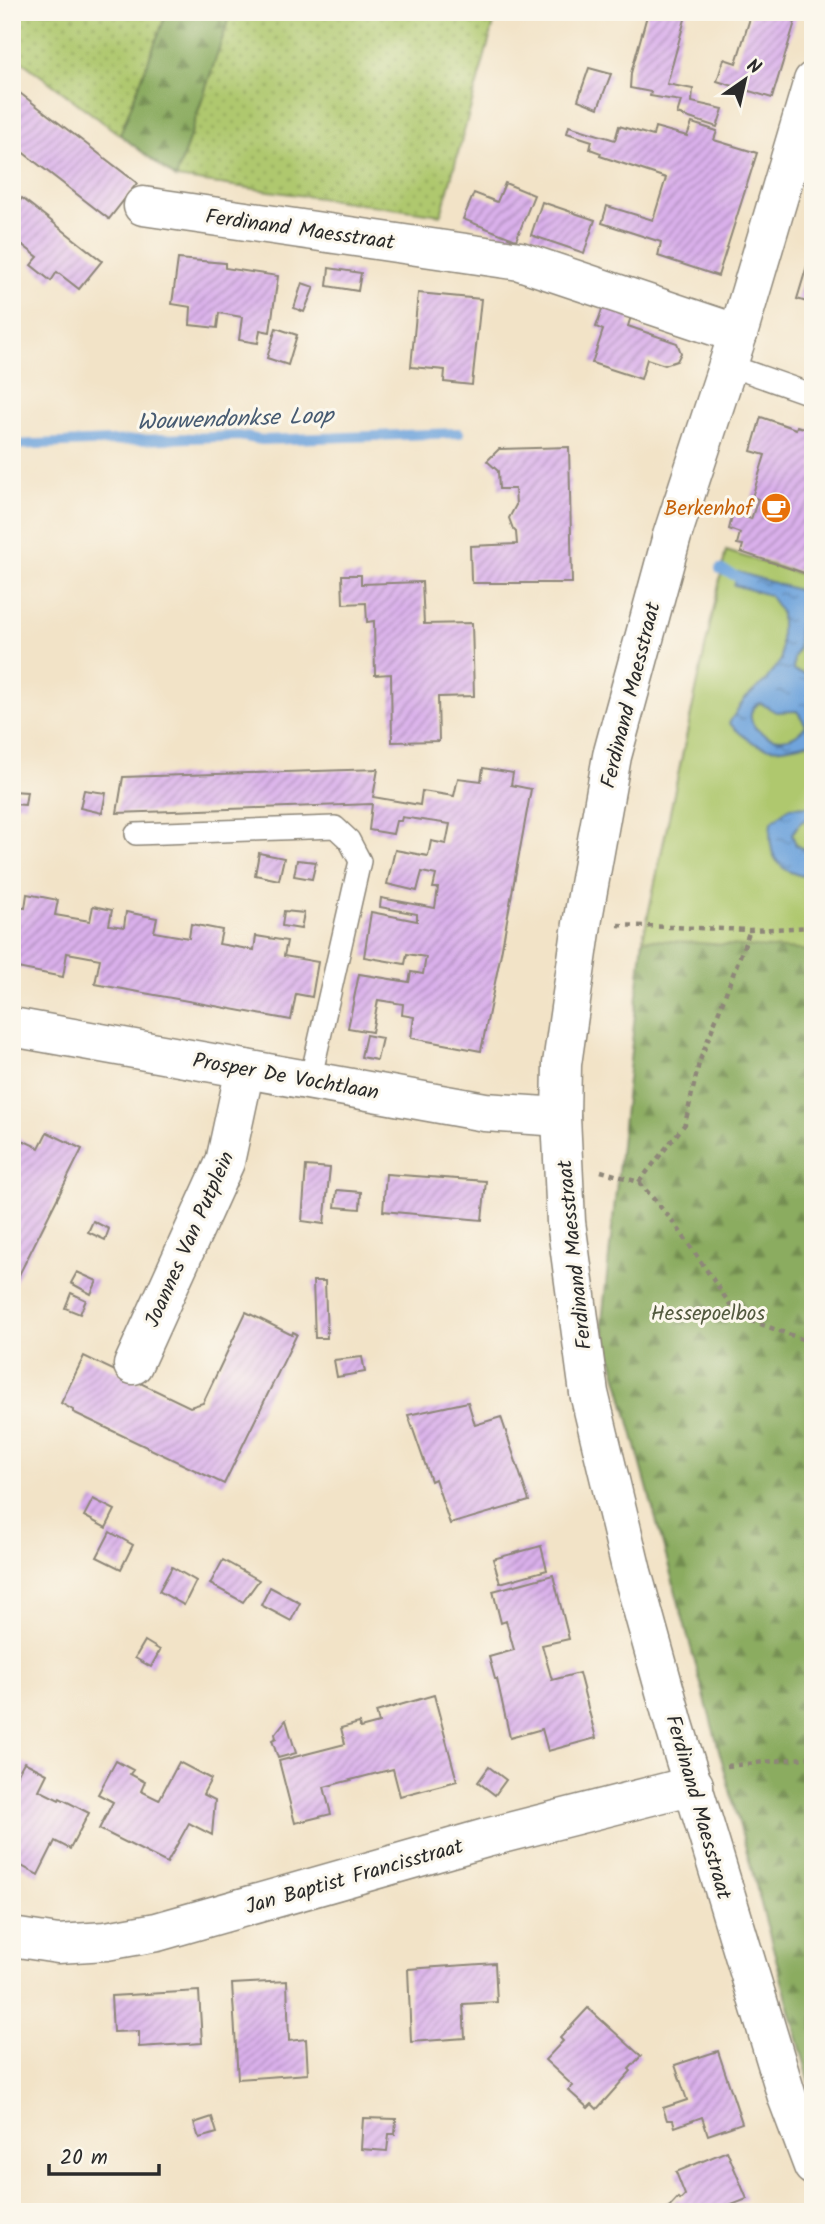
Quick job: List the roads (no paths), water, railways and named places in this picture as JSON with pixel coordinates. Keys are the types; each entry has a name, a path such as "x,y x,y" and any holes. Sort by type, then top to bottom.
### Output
{"street":[{"name":"Ferdinand Maesstraat","path":"813,81 733,350 672,536 611,756 582,924 562,1064 561,1117 566,1222 589,1393 632,1572 737,1938 787,2096 813,2166"},
{"name":"Ferdinand Maesstraat","path":"143,206 520,261 733,350"},
{"name":"Prosper De Vochtlaan","path":"12,1027 485,1112 561,1117"},
{"name":"Joannes Van Putplein","path":"133,1365 225,1162 245,1069"},
{"name":"Jan Baptist Francisstraat","path":"12,1937 58,1944 106,1941 157,1933 486,1838 694,1785"}],"lane":[{"path":"733,350 813,395"},
{"path":"136,834 335,827 349,840 360,861 310,1080"}],"water":[{"path":"738,572 801,591 798,649 793,670 813,677 813,742 768,748 750,741 729,723 744,700 766,680 781,660 781,612 769,595 734,585","holes":["760,703 776,712 797,711 806,725 795,735 784,739 772,738 762,733 751,718 752,710"]},
{"path":"813,806 813,815 800,823 792,834 796,845 803,849 813,844 813,877 791,872 777,861 770,834 771,822 790,807"}],"waterway":[{"name":"Wouwendonkse Loop","path":"12,445 239,436 262,440 459,433"},
{"name":"Wouwendonkse Loop","path":"720,569 749,582"}],"place":[{"name":"Berkenhof","path":"776,508"}],"park label":[{"name":"Hessepoelbos","path":"708,1313"}]}
